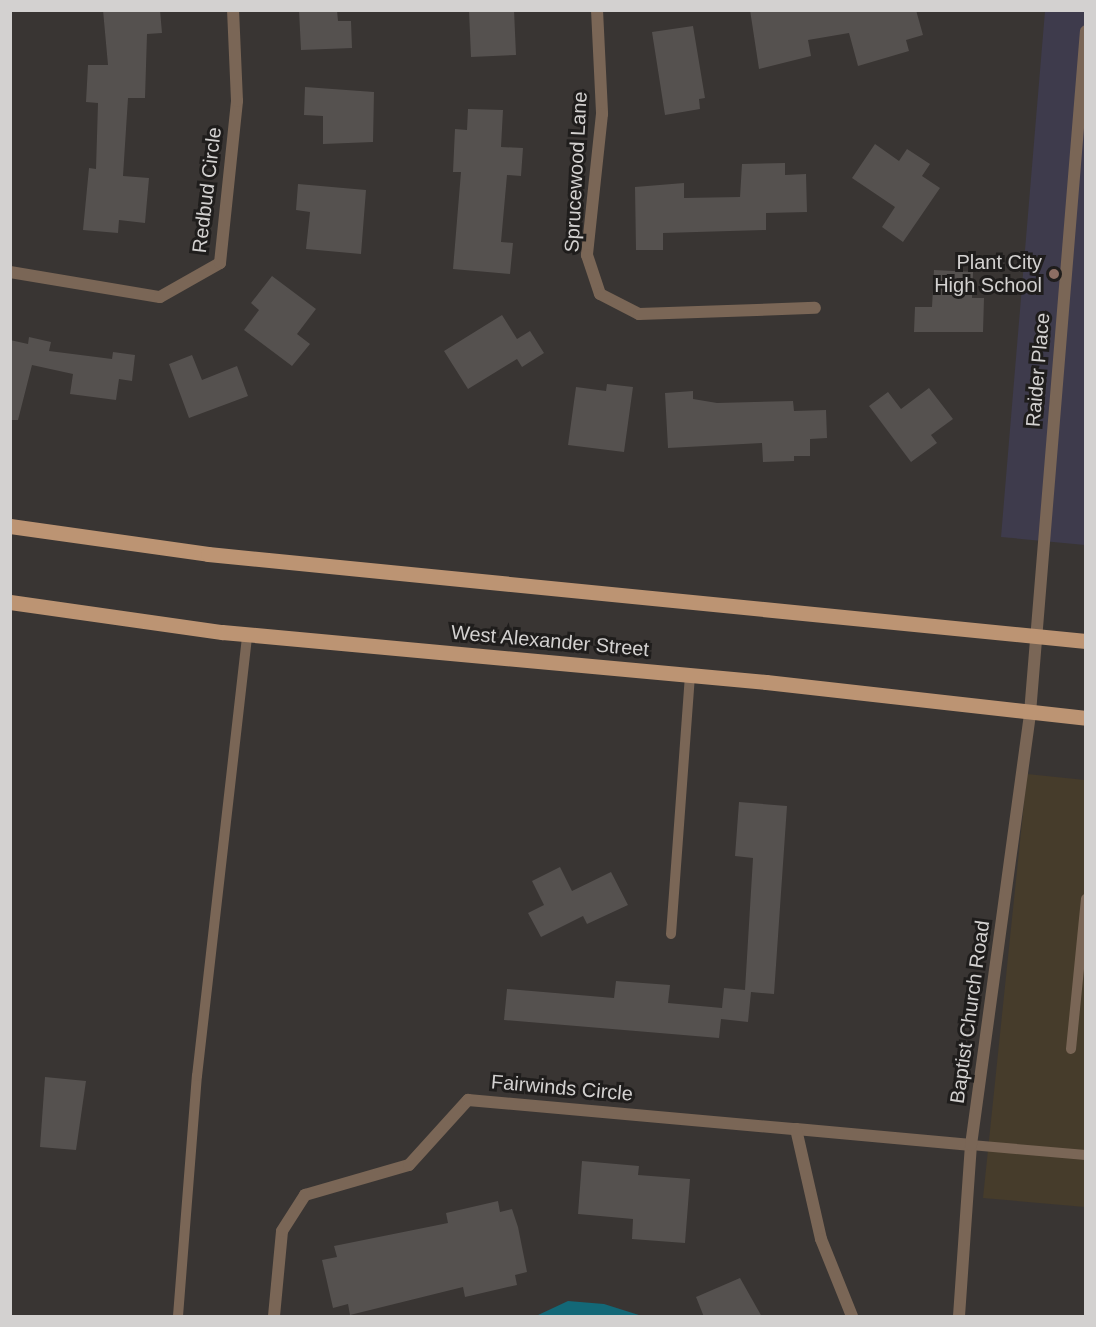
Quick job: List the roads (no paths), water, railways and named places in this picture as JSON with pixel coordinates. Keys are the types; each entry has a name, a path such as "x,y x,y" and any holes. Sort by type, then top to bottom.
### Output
{"main road":[{"path":"10,526 208,554 1086,641"},
{"name":"West Alexander Street","path":"10,602 247,634 690,675 1086,718"}],"street":[{"name":"Redbud Circle","path":"10,272 63,285 160,297 220,263 237,101 233,10"},
{"name":"Sprucewood Lane","path":"597,10 602,114 587,255 600,294 639,314 814,308"},
{"name":"Raider Place","path":"1030,713 1086,31"},
{"name":"Baptist Church Road","path":"959,1317 971,1145 1030,713"},
{"name":"Fairwinds Circle","path":"274,1317 282,1231 305,1195 409,1165 468,1100 971,1145"},
{"path":"796,1129 821,1239 852,1317"}],"lane":[{"path":"178,1317 197,1076 247,634"},
{"path":"671,934 690,675"},
{"path":"1071,1049 1086,899"},
{"path":"971,1145 1086,1155"}],"water":[{"path":"568,1301 604,1304 642,1316 536,1316"}],"place":[{"name":"Plant City High School","path":"1054,274"}]}
